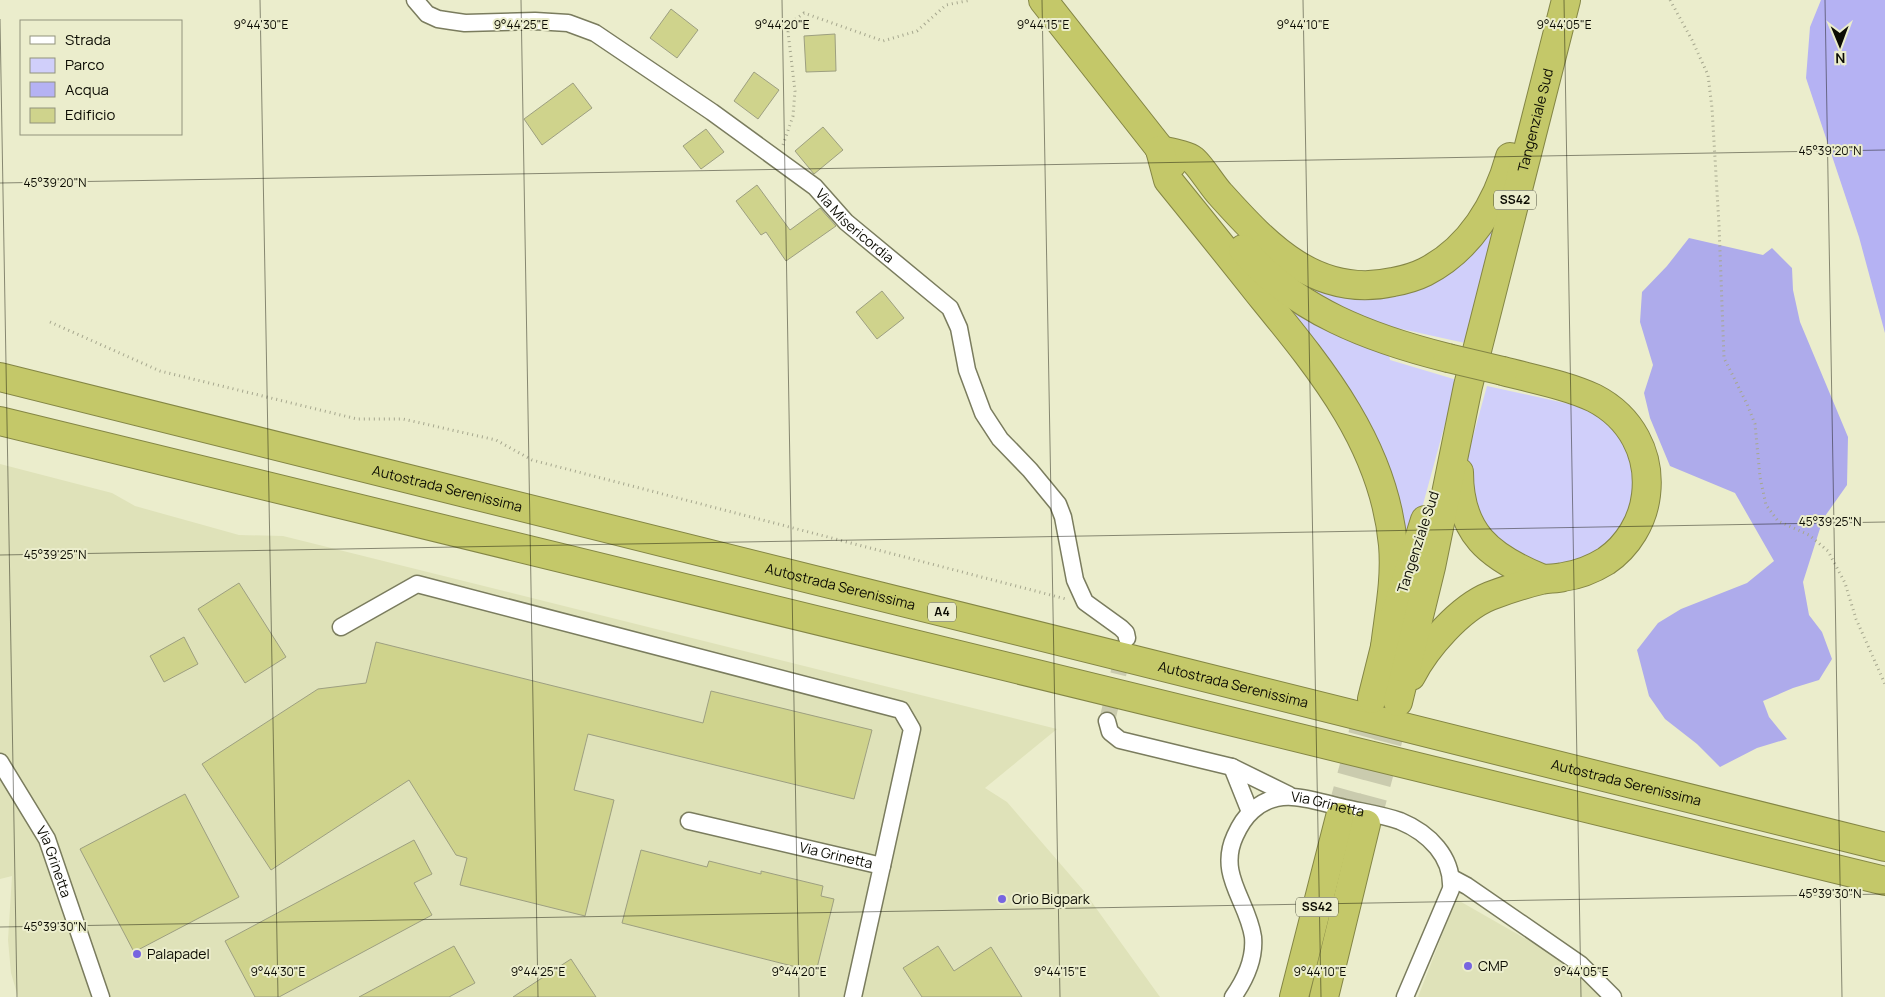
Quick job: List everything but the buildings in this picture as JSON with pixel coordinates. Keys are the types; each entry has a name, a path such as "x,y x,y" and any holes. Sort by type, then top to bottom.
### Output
{"highway":[{"path":"1043,0 1160,150 1250,258 1287,290 1320,312 1402,347 1503,371 1594,398 1616,412 1631,429 1641,449 1646,466 1647,485 1644,506 1635,530 1621,548 1607,560 1590,570 1564,577 1542,579 1490,596 1458,617 1439,636 1413,671 1385,700"},
{"path":"1160,150 1193,159 1216,191 1249,226 1270,246 1302,269 1343,284 1359,286 1379,285 1418,276 1437,266 1457,250 1476,230 1491,206 1505,175 1538,62 1564,8"},
{"name":"Tangenziale Sud","path":"1385,700 1431,567 1468,386 1564,8"},
{"path":"1160,150 1168,180 1300,343 1338,396 1366,445 1380,482 1388,511 1393,545 1394,581 1384,647"},
{"name":"Autostrada Serenissima","path":"0,377 1885,847"},
{"path":"1468,386 1459,473 1460,498 1466,517 1478,538 1496,555 1521,570 1542,579"},
{"name":"Tangenziale Sud","path":"1385,700 1384,647 1468,386"},
{"path":"0,421 1885,881"},
{"name":"SS42","path":"1294,997 1340,817"},
{"name":"SS42","path":"1324,997 1366,824"}],"street":[{"name":"Via Misericordia","path":"415,0 427,14 438,19 465,23 536,21 568,23 595,32 815,187 846,222 950,308 959,328 967,370 983,413 1000,439 1030,470 1058,504 1063,517 1070,562 1081,596 1091,607 1121,628 1126,633 1127,638"},
{"path":"341,627 417,584 901,710 912,729 882,866"},
{"path":"1107,721 1110,732 1120,740 1232,767 1289,795"},
{"name":"Via Grinetta","path":"0,762 47,840 101,997"},
{"path":"1232,767 1250,812"},
{"name":"Via Grinetta","path":"1233,997 1244,981 1251,960 1253,938 1248,918 1231,877 1229,860 1232,843 1241,824 1250,812 1262,802 1289,795 1399,821 1420,832 1438,848 1448,862 1452,878"},
{"name":"Via Grinetta","path":"688,821 882,866 853,997"},
{"path":"1405,997 1451,889 1452,878 1467,886 1580,964 1613,997"}],"path":[{"path":"778,160 793,116 795,91 788,32 793,21 804,13 883,41 917,31 946,5 971,0"},
{"path":"1670,0 1692,40 1708,75 1719,215 1724,358 1748,404 1755,424 1760,477 1766,505 1778,521 1809,535 1828,551 1845,583 1856,619 1885,684"},
{"path":"50,322 160,372 357,419 403,419 496,440 532,460 1065,599 1081,596"}],"shaded area":[{"path":"1689,238 1763,255 1772,248 1792,268 1793,290 1800,322 1848,437 1847,485 1823,519 1803,582 1809,615 1822,632 1832,659 1819,680 1793,688 1763,701 1769,717 1787,739 1757,748 1720,767 1697,744 1665,719 1649,696 1637,650 1658,623 1681,609 1747,583 1774,561 1735,493 1670,466 1650,418 1644,393 1653,365 1640,322 1642,292 1667,266"},
{"path":"0,464 112,493 135,506 239,535 283,536 1057,729 985,788 1007,802 1083,890 1160,997 18,997 11,973 8,940 12,876 0,879"},
{"path":"1456,899 1582,971 1607,997 1418,997"}],"green space":[{"path":"1499,215 1465,343 1397,328 1396,332 1357,317 1307,290 1283,269 1380,293"},
{"path":"1280,301 1346,339 1389,355 1390,360 1457,380 1407,563 1401,538"},
{"path":"1487,386 1583,407 1615,427 1634,465 1632,510 1619,534 1585,561 1541,567 1491,542 1466,479 1467,458"}],"water":[{"path":"1821,0 1885,0 1885,333 1859,237 1806,78 1810,27"}],"tunnel":[{"path":"1107,721 1124,650"},
{"path":"1340,817 1372,699"},
{"path":"1366,824 1398,703"}],"place":[{"name":"Orio Bigpark","path":"1002,899"},
{"name":"Palapadel","path":"137,954"},
{"name":"CMP","path":"1468,966"}]}
